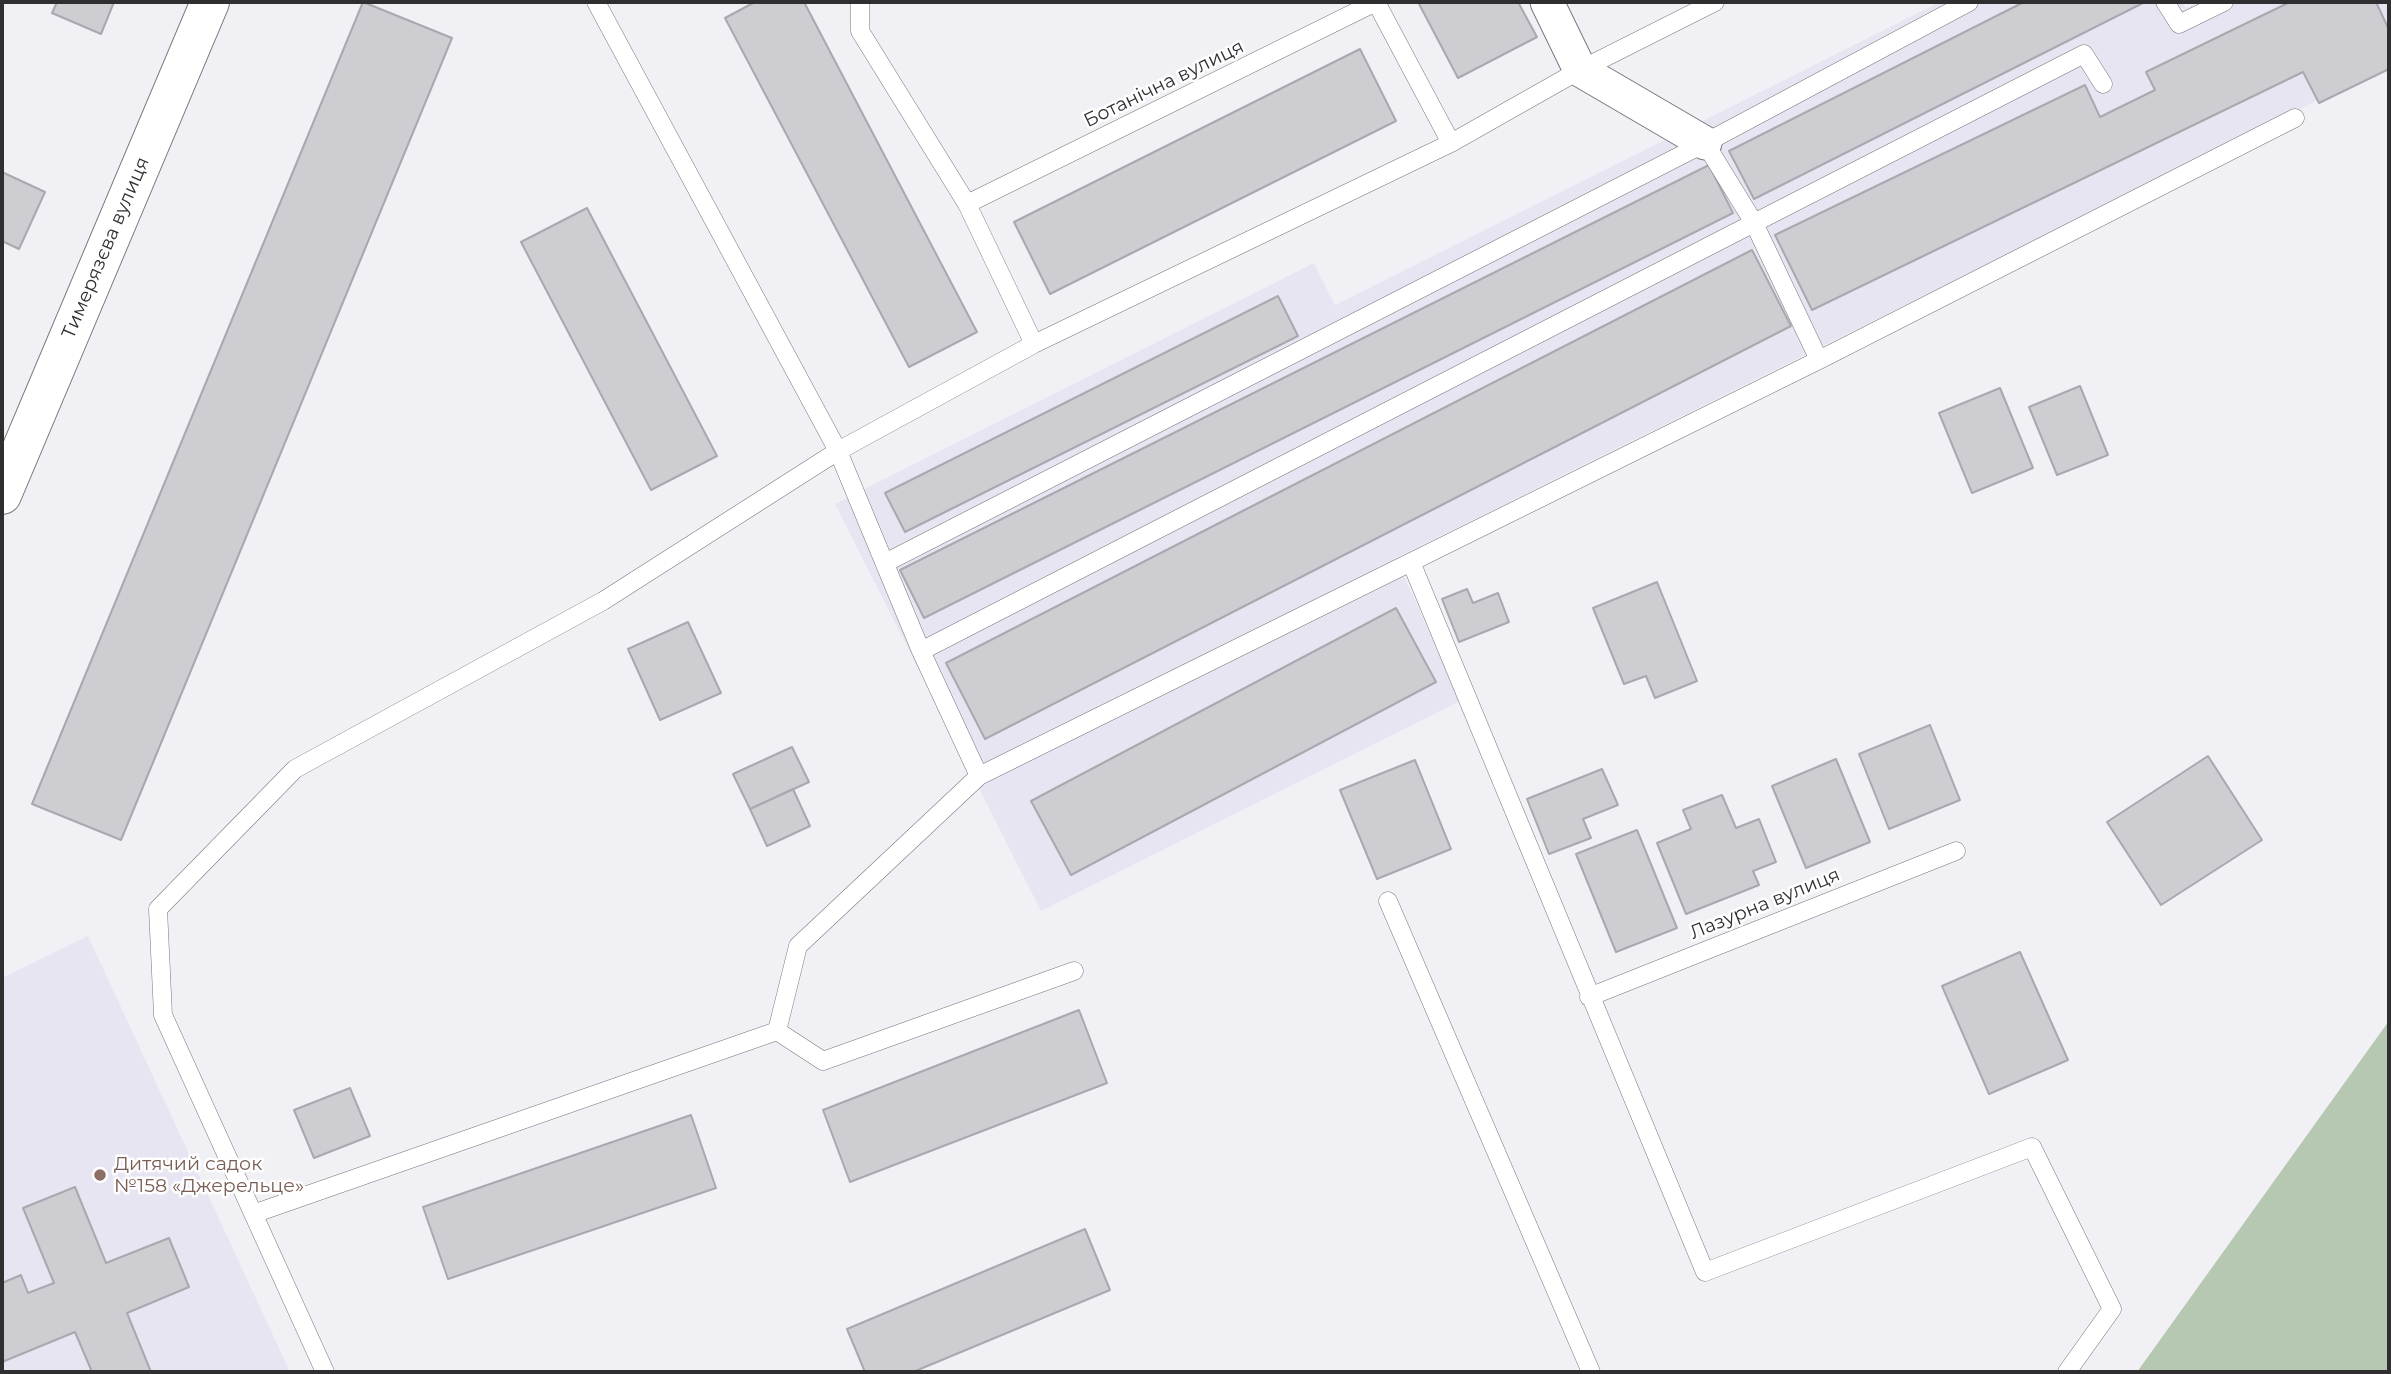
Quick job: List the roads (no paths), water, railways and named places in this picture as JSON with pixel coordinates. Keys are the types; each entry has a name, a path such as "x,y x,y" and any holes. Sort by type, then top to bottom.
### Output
{"street":[{"name":"Тимерязєва вулиця","path":"2,495 209,2"},
{"path":"1548,2 1580,70 1705,143"}],"lane":[{"path":"596,2 838,452 921,651 979,776"},
{"path":"860,2 860,31 967,204 1034,344"},
{"name":"Ботанічна вулиця","path":"967,204 1376,2 1451,143"},
{"path":"325,1372 163,1015 158,909 295,769 603,601 838,452 1034,344 1451,143 1580,70 1716,2"},
{"path":"886,563 1705,143 1969,2"},
{"path":"2165,2 2179,24 2224,2"},
{"path":"921,651 2084,54 2103,84"},
{"path":"777,1031 798,946 979,776 1819,360 2295,118"},
{"path":"1705,143 1754,223 1819,360"},
{"path":"1411,562 1704,1272 2032,1147 2112,1309 2067,1372"},
{"name":"Лазурна вулиця","path":"1589,997 1956,851"},
{"path":"1388,901 1591,1372"},
{"path":"777,1031 823,1061 1074,971"},
{"path":"253,1214 777,1031"}],"place":[{"name":"Дитячий садок №158 «Джерельце»","path":"100,1175"}]}
